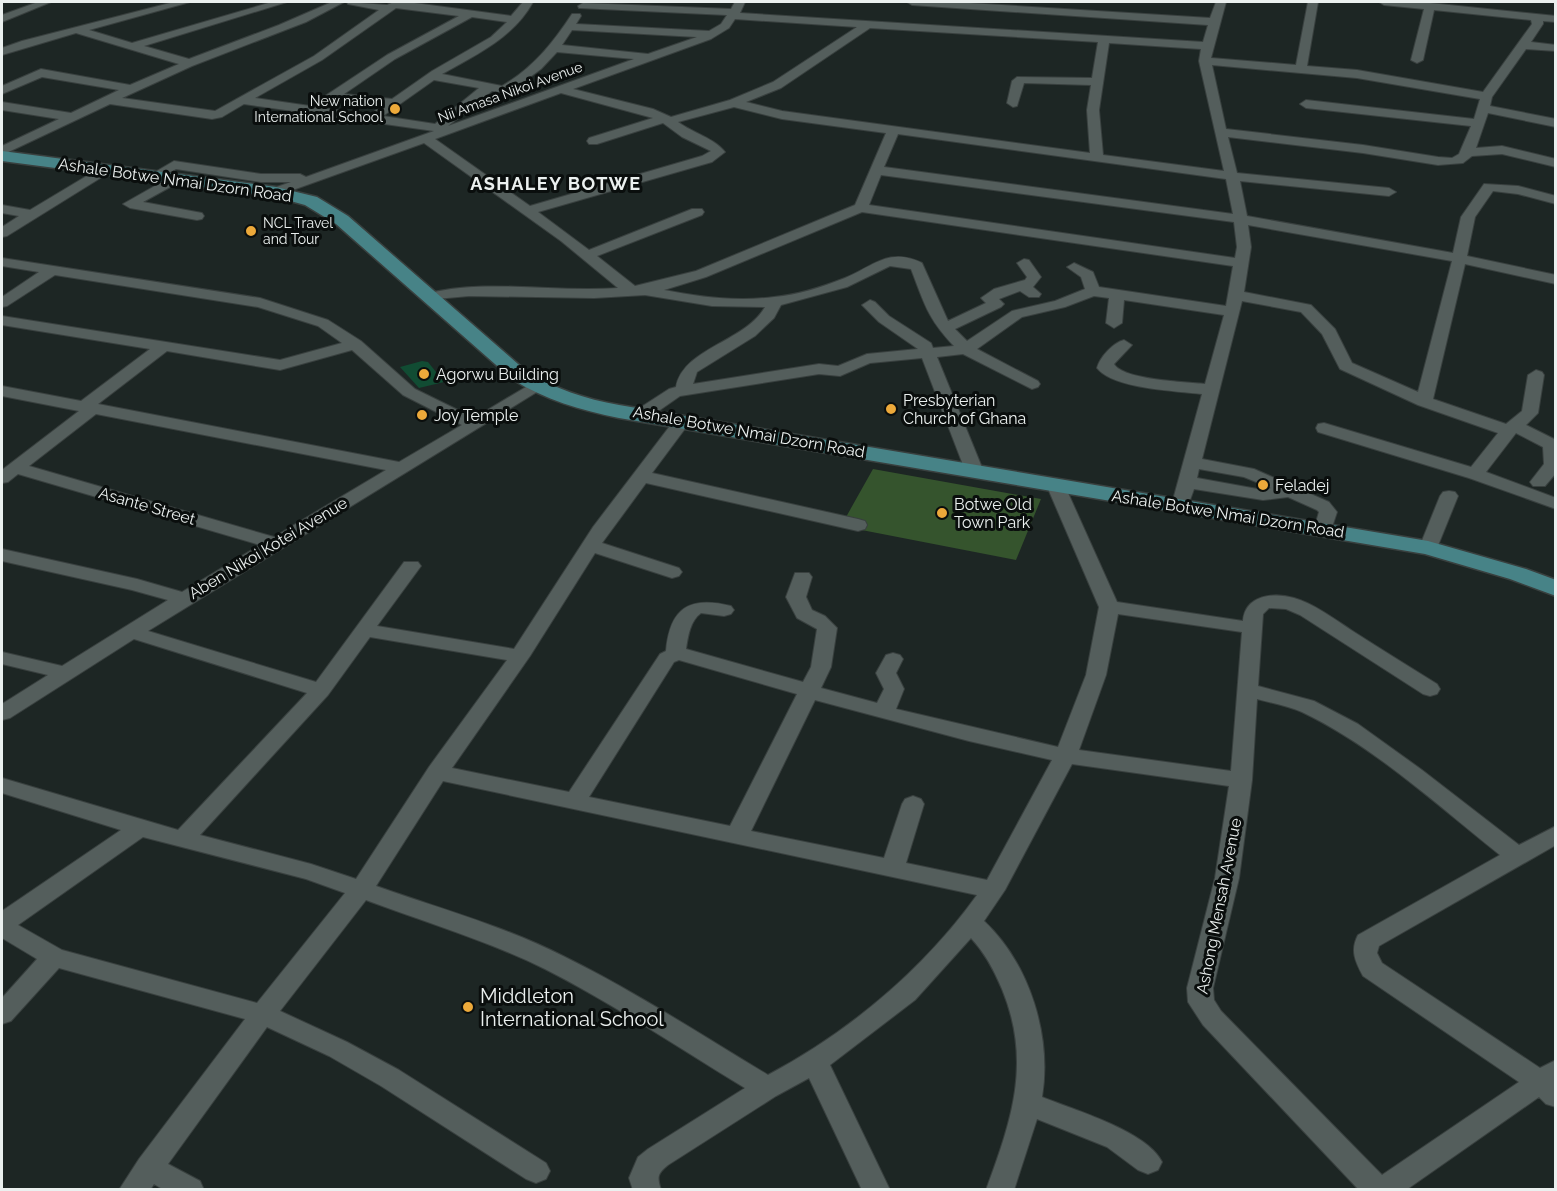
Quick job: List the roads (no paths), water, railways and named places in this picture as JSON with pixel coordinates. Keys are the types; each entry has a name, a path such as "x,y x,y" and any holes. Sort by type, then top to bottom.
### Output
{"main road":[{"name":"Ashale Botwe Nmai Dzorn Road","path":"2,153 276,192 310,201 342,220 519,375 537,387 568,399 641,415 1428,548 1518,574 1556,589"}],"street":[{"path":"2,19 46,2"},
{"path":"2,52 185,2"},
{"path":"129,47 282,2"},
{"path":"2,153 72,117 189,63 303,21 339,2"},
{"path":"352,2 513,19"},
{"path":"373,118 432,76 495,39 528,2"},
{"path":"912,2 1215,22"},
{"path":"1124,16 1134,2"},
{"path":"1180,507 1233,312 1242,263 1244,235 1220,132 1206,54 1221,2"},
{"path":"1301,69 1313,2"},
{"path":"1384,2 1556,19"},
{"path":"505,89 528,76 555,48 585,4 736,10 868,24 1104,39 1301,69 1378,76 1469,92 1485,102 1554,121"},
{"path":"109,100 218,114 318,58 395,5"},
{"path":"1417,60 1430,6"},
{"name":"Nii Amasa Nikoi Avenue","path":"276,192 444,129 540,98 714,34 736,10"},
{"path":"312,110 391,57 470,14"},
{"path":"1220,132 1333,144 1446,162 1464,157 1468,152 1485,102 1538,24 1536,17"},
{"path":"593,141 734,103 777,85 868,24"},
{"path":"570,27 714,34"},
{"path":"76,30 189,63"},
{"path":"1097,157 1093,110 1104,39"},
{"path":"1523,45 1556,48"},
{"path":"555,48 652,58"},
{"path":"2,90 41,73 132,89"},
{"path":"432,76 491,86 540,98"},
{"path":"1013,103 1018,81 1021,79 1098,82"},
{"path":"240,100 444,129 473,98 491,86"},
{"path":"527,210 707,159 719,152 713,146 686,134 667,120 650,112 562,90"},
{"path":"333,96 394,103"},
{"path":"734,103 782,115 1232,176 1389,192"},
{"path":"1306,104 1477,123"},
{"path":"2,106 72,117"},
{"path":"861,208 893,130"},
{"path":"425,138 639,291 741,304 775,303 818,292 859,277 884,262 910,262 917,266 925,293 938,320 945,328 966,349 1032,384"},
{"path":"1468,152 1502,150 1556,163"},
{"path":"197,216 130,204 167,176 174,165 261,178 315,178"},
{"path":"2,233 105,169"},
{"path":"877,170 1239,219 1554,278"},
{"path":"1424,401 1456,275 1468,217 1489,187 1518,190 1556,200"},
{"path":"430,297 469,292 594,294 639,291 701,274 783,238 861,208 1242,263"},
{"path":"2,209 32,214"},
{"path":"588,255 697,212"},
{"path":"2,262 260,303 323,323 355,344 409,392 473,424"},
{"path":"1017,314 988,298 999,292 1028,290 1034,277 1024,262"},
{"path":"1074,267 1088,275 1093,291"},
{"path":"2,303 53,270"},
{"path":"641,415 675,392 684,390 819,369 840,370 867,359 966,349 1017,314 1060,304 1093,291 1233,312"},
{"path":"1114,323 1117,294"},
{"path":"1236,295 1306,308 1329,332 1346,366 1424,401 1544,439 1551,444 1553,464 1539,482"},
{"path":"684,390 686,376 691,369 758,329 769,318 775,303"},
{"path":"945,328 996,304"},
{"path":"870,305 884,319 925,346 974,470"},
{"path":"2,320 280,364 355,344"},
{"path":"1124,345 1106,363 1105,368 1110,373 1124,378 1210,390"},
{"path":"9,473 164,346"},
{"path":"1475,474 1512,429 1530,413 1536,375"},
{"name":"Aben Nikoi Kotei Avenue","path":"2,713 184,599 537,387"},
{"path":"2,391 401,468"},
{"path":"133,1190 263,1014 362,888 437,772 520,656 591,546 640,476 682,422"},
{"path":"1324,428 1475,474 1556,504"},
{"path":"1191,462 1248,473 1290,490 1326,509 1328,512 1323,529"},
{"name":"Asante Street","path":"9,473 277,544"},
{"path":"640,476 858,525"},
{"path":"1186,482 1263,495 1290,490"},
{"path":"645,1184 648,1165 673,1146 767,1088 815,1062 906,993 970,923 993,890 1066,756 1096,675 1109,606 1055,484"},
{"path":"1428,548 1449,496"},
{"path":"591,546 672,572"},
{"path":"2,555 136,585 184,599"},
{"path":"183,839 321,690 411,566"},
{"path":"737,835 821,666 827,628 818,620 804,614 796,597 802,576"},
{"name":"Ashong Mensah Avenue","path":"1381,1190 1212,1018 1201,1002 1200,988 1227,878 1241,780 1253,613 1264,602 1289,603 1307,611 1430,689"},
{"path":"1109,606 1252,628"},
{"path":"676,654 678,635 690,611 698,608 724,610"},
{"path":"363,630 520,656"},
{"path":"131,632 321,690"},
{"path":"575,801 667,658 676,654 689,655 970,735 1066,756 1241,780"},
{"path":"2,658 65,673"},
{"path":"884,712 894,689 886,673 892,659"},
{"path":"1246,689 1307,706 1350,729 1414,775 1516,855"},
{"path":"437,772 993,890"},
{"path":"2,785 140,828 311,872 362,888 484,933 553,962 622,1000 767,1088"},
{"path":"892,869 913,804"},
{"path":"140,828 2,925 54,957 263,1014 338,1049 390,1078 536,1171"},
{"path":"1381,1190 1550,1083 1372,969 1365,953 1367,940 1556,834"},
{"path":"970,923 985,934 996,949 1016,991 1027,1023 1033,1056 1029,1104 1021,1134 999,1190"},
{"path":"2,1014 54,957"},
{"path":"815,1062 876,1190"},
{"path":"1029,1104 1116,1139 1148,1162"},
{"path":"149,1167 190,1190"}],"place":[{"name":"New nation International School","path":"395,109"},
{"name":"NCL Travel and Tour","path":"251,231"},
{"name":"Agorwu Building","path":"424,374"},
{"name":"Presbyterian Church of Ghana","path":"891,409"},
{"name":"Joy Temple","path":"422,415"},
{"name":"Feladej","path":"1263,485"},
{"name":"Botwe Old Town Park","path":"942,513"},
{"name":"Middleton International School","path":"468,1007"}],"district":[{"name":"ASHALEY BOTWE","path":"556,183"}]}
